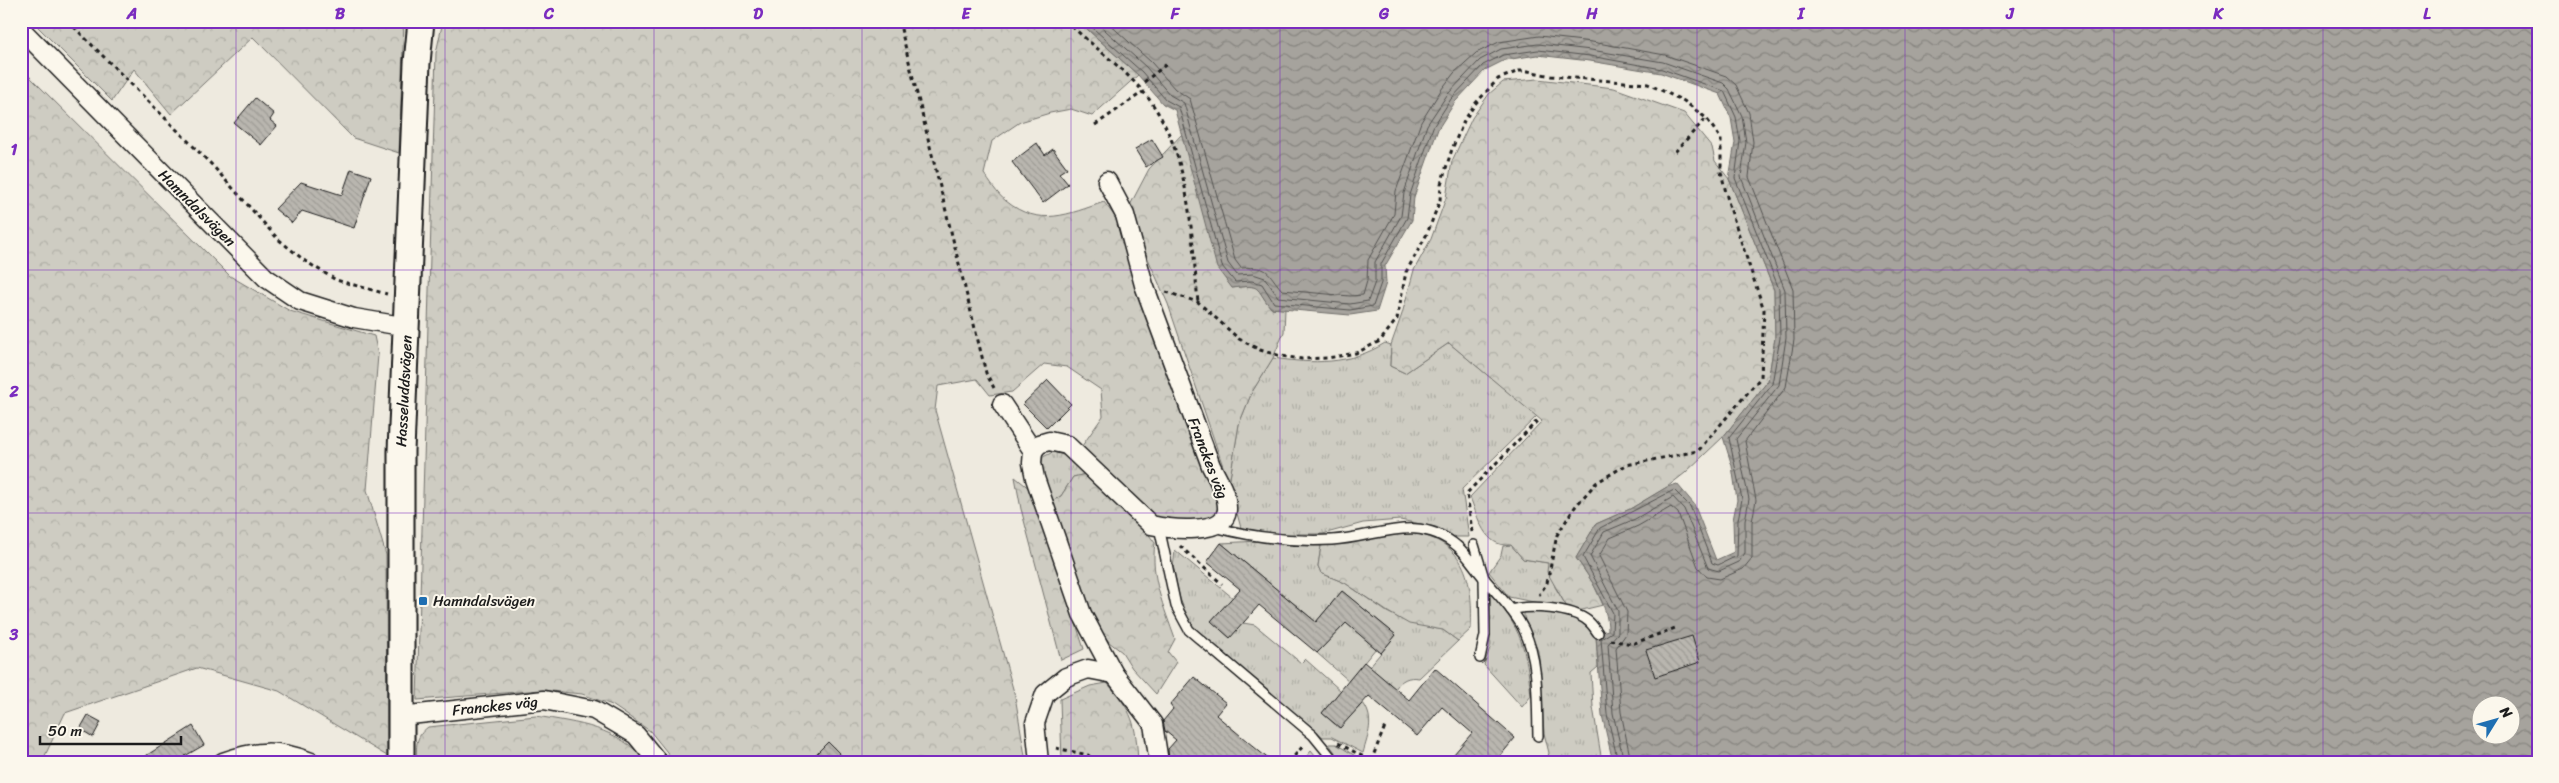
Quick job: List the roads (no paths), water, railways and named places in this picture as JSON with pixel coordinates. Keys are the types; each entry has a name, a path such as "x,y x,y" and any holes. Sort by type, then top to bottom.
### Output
{"street":[{"name":"Hasseluddsvägen","path":"401,762 401,451 408,327 416,63 421,21"},
{"name":"Hamndalsvägen","path":"21,29 266,278 300,302 354,318 408,327"},
{"name":"Franckes väg","path":"1107,181 1130,230 1144,285 1211,466 1224,494 1227,510 1223,521 1214,527"},
{"path":"1002,404 1034,451"},
{"path":"1159,762 1153,724 1114,674 1082,614 1034,478 1032,463 1034,451 1039,444 1049,442 1067,445 1126,504 1151,525 1160,527 1214,527"},
{"path":"1038,754 1035,723 1044,694 1066,677 1088,669 1114,674"},
{"name":"Franckes väg","path":"401,716 544,700 594,710 636,736 658,762"},
{"path":"223,762 250,753 286,752 311,762"}],"lane":[{"path":"1160,527 1176,606 1189,630 1313,735 1334,762"},
{"path":"1214,527 1241,534 1302,541 1334,540 1409,527 1432,532 1457,546 1511,610 1524,629 1533,660 1538,736"},
{"path":"1474,545 1484,578 1485,636 1480,658"},
{"path":"1511,610 1523,606 1578,615 1590,622 1598,633"}],"water":[{"path":"1078,21 2538,21 2538,762 1613,762 1602,715 1596,636 1598,633 1608,630 1607,620 1598,592 1576,558 1596,524 1630,509 1667,487 1677,484 1694,504 1716,560 1734,552 1733,520 1737,500 1732,466 1723,437 1768,381 1775,338 1774,290 1729,179 1735,142 1731,118 1720,94 1661,73 1590,61 1537,55 1505,60 1485,70 1455,102 1438,129 1414,197 1412,220 1385,266 1386,283 1377,311 1350,315 1271,308 1257,289 1249,286 1232,288 1217,268 1175,110 1163,104 1138,75"}],"place":[{"name":"Hamndalsvägen","path":"423,601"}]}
